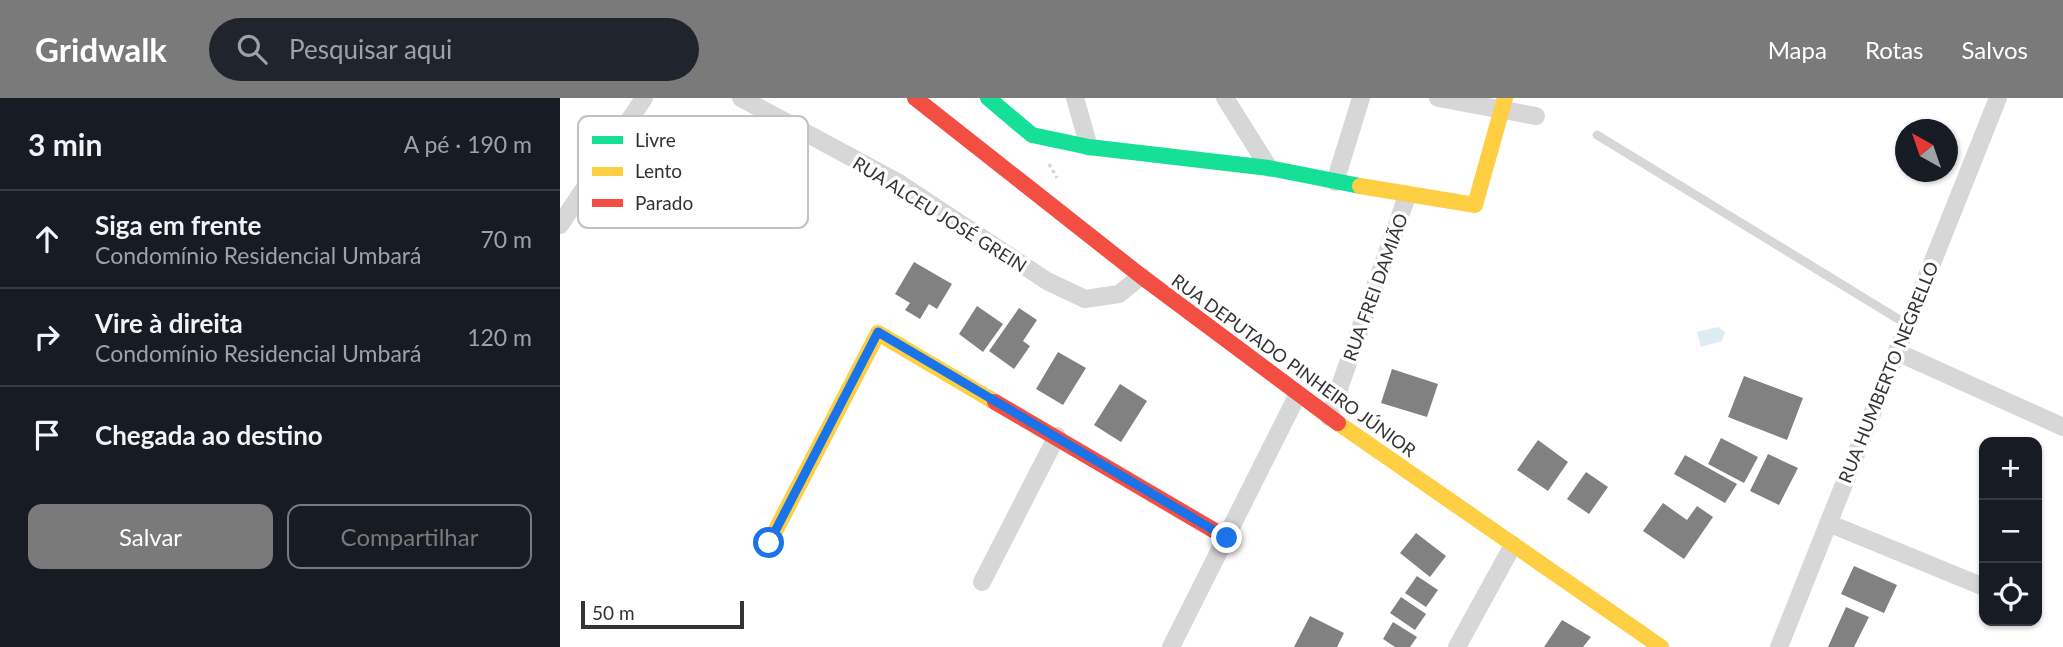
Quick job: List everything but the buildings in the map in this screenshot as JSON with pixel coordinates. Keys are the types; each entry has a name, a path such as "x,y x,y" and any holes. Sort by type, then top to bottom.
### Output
{"street":[{"path":"632,116 644,98"},
{"name":"RUA ALCEU JOSÉ GREIN","path":"741,98 774,116"},
{"name":"RUA DEPUTADO PINHEIRO JÚNIOR","path":"915,98 1141,276 1298,394 1661,647"},
{"path":"988,98 1032,135 1089,146 1269,169 1407,196 1475,205 1503,104"},
{"path":"1075,98 1089,146"},
{"path":"1226,98 1269,169"},
{"path":"1335,182 1362,98"},
{"path":"1438,98 1503,104 1536,116"},
{"name":"RUA HUMBERTO NEGRELLO","path":"1779,647 1998,98"},
{"name":"RUA ALCEU JOSÉ GREIN","path":"808,134 899,183 1047,281 1085,299 1119,294 1141,276"},
{"name":"RUA FREI DAMIÃO","path":"1329,416 1407,196"},
{"path":"560,225 578,198"},
{"path":"769,543 878,332 1227,538"},
{"path":"1897,352 2063,427"},
{"path":"1171,647 1298,394"},
{"path":"982,582 1057,436"},
{"path":"1828,523 1979,585"},
{"path":"1458,647 1513,545"}],"lane":[{"path":"1597,135 1908,325"}],"shaded area":[{"path":"1718,327 1725,332 1722,341 1701,347 1697,332"}],"traffic: fast":[{"path":"988,98 1032,135 1089,147 1269,168 1360,186"}],"traffic: slow":[{"path":"1360,186 1475,205 1505,98"},
{"path":"769,543 878,333 995,402"},
{"path":"1338,423 1661,647"}],"traffic: jam":[{"path":"915,98 1141,276 1338,423"},
{"path":"995,402 1227,538"}],"route":[{"path":"769,543 878,332 1227,538"}]}
